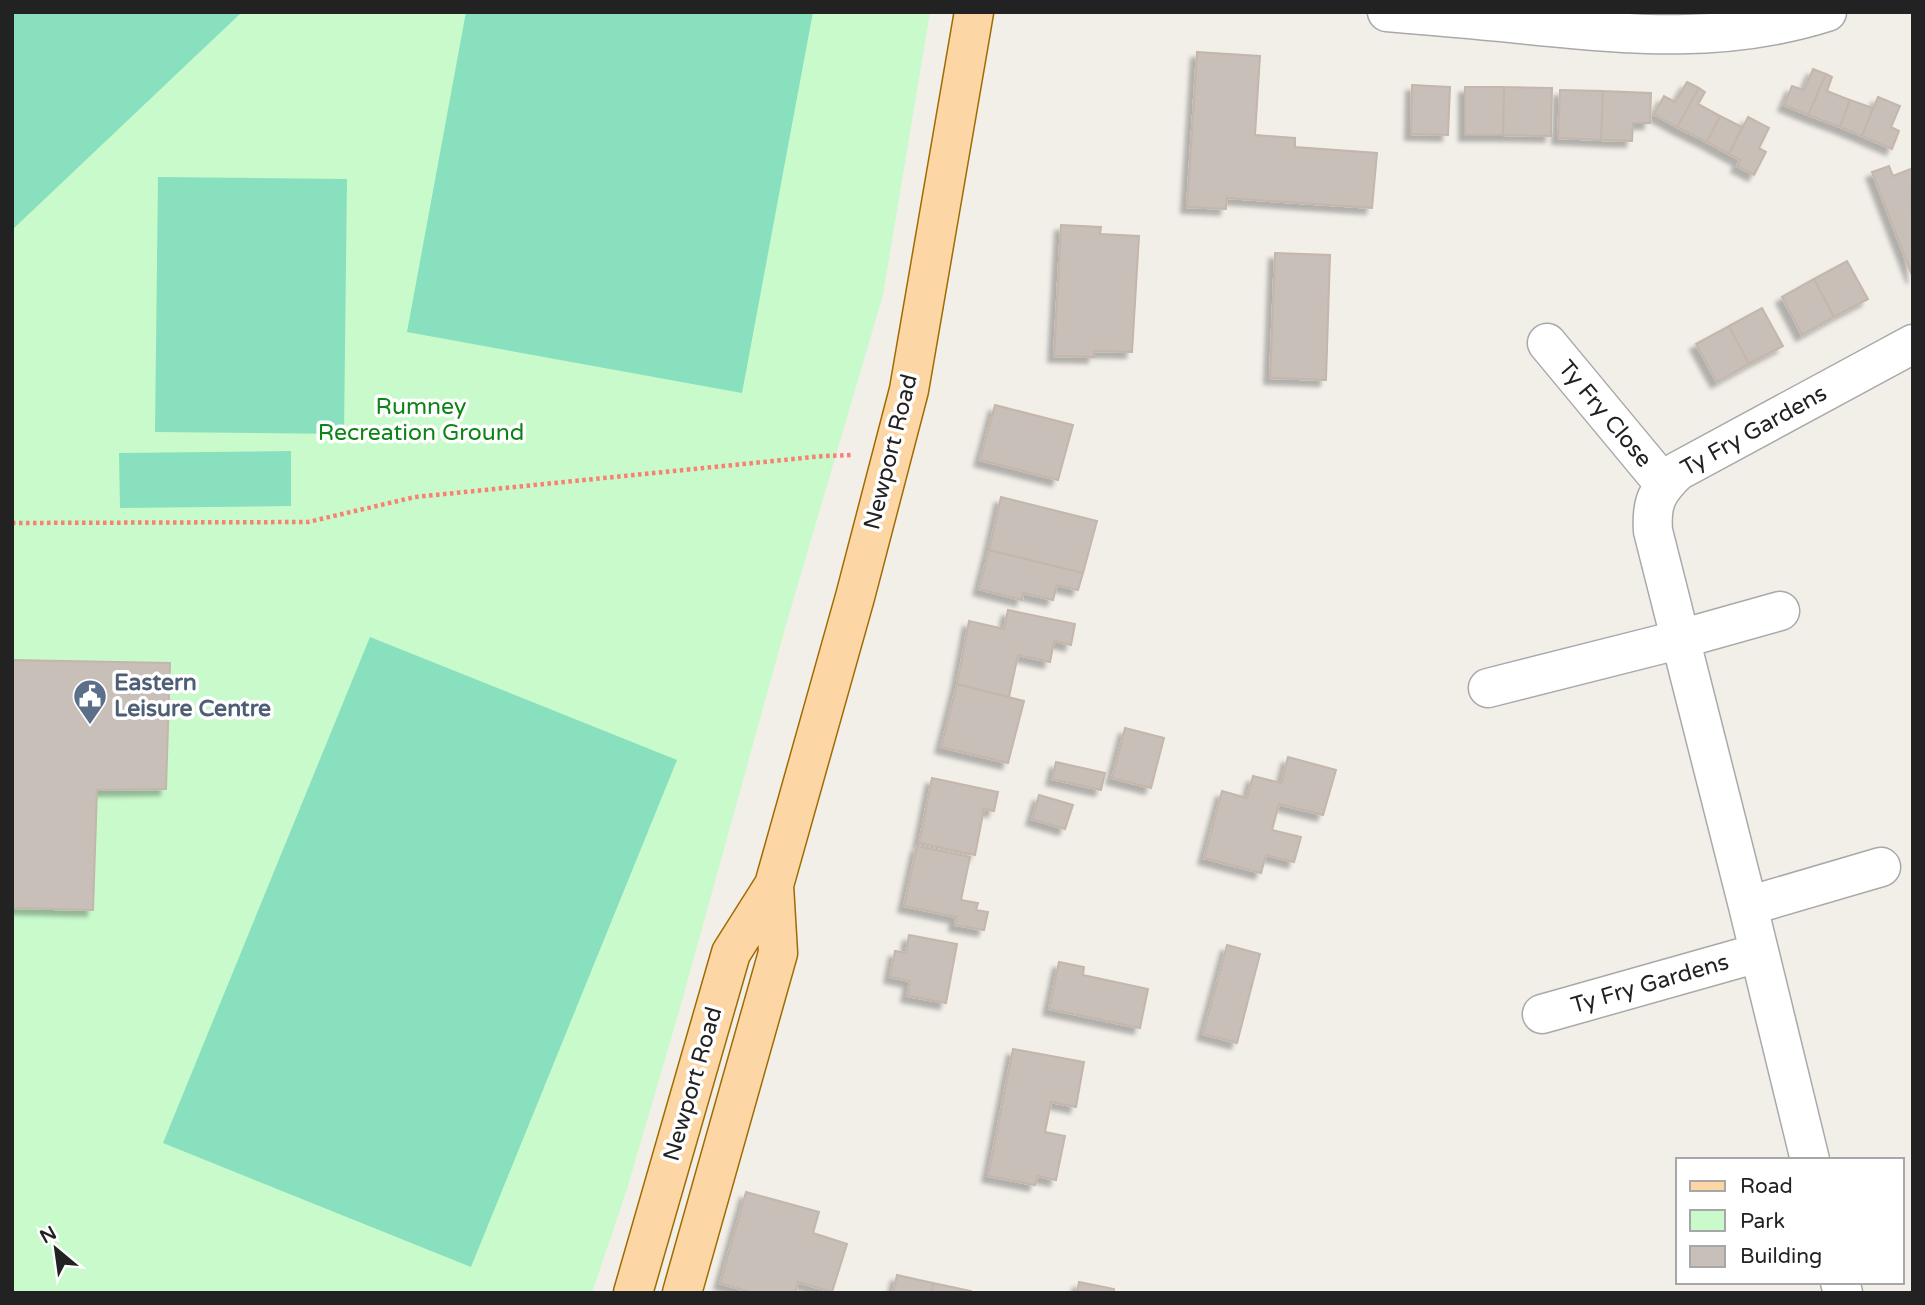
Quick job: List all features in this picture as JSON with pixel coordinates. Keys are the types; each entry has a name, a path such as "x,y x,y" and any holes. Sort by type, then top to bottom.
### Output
{"main road":[{"name":"Newport Road","path":"634,1293 731,953 775,885 893,454 909,390 974,12"},
{"name":"Newport Road","path":"682,1293 778,953 775,885"}],"street":[{"path":"1387,12 1604,32 1689,36 1763,28 1827,12"},
{"name":"Ty Fry Close","path":"1547,343 1664,484"},
{"name":"Ty Fry Gardens","path":"1809,1158 1682,638 1653,531 1652,516 1655,499 1664,484 1678,471 1913,344"},
{"path":"1488,688 1780,611"},
{"path":"1748,906 1881,867"},
{"name":"Ty Fry Gardens","path":"1542,1014 1758,953"}],"path":[{"path":"12,523 307,522 415,497 822,456 893,454"}],"green space":[{"name":"Rumney Recreation Ground","path":"12,12 930,12 883,295 786,625 680,1008 627,1189 592,1293 12,1293"},
{"path":"12,12 242,12 12,230"},
{"path":"466,12 813,12 742,393 407,332"},
{"path":"158,177 347,179 344,434 155,432"},
{"path":"291,451 291,506 120,508 119,453"},
{"path":"370,637 677,760 471,1267 163,1143"}],"building":[{"path":"1197,52 1260,56 1255,135 1295,138 1295,147 1377,153 1372,208 1227,198 1226,209 1187,207"},
{"path":"1813,69 1826,74 1808,115 1784,105 1792,86 1804,90"},
{"path":"1826,74 1832,77 1827,91 1850,100 1840,127 1808,115"},
{"path":"1687,82 1699,88 1677,127 1654,114 1664,96 1675,102"},
{"path":"1412,85 1450,87 1448,135 1411,134"},
{"path":"1465,87 1504,87 1503,135 1465,135"},
{"path":"1504,87 1552,88 1551,136 1503,135"},
{"path":"1699,88 1705,92 1698,104 1720,116 1707,142 1677,127"},
{"path":"1560,90 1603,91 1601,140 1558,138"},
{"path":"1603,91 1651,93 1650,123 1633,123 1632,141 1601,140"},
{"path":"1878,97 1900,106 1891,127 1899,131 1892,149 1862,136"},
{"path":"1850,100 1873,108 1862,136 1840,127"},
{"path":"1720,116 1742,127 1729,154 1707,142"},
{"path":"1748,117 1769,128 1759,148 1766,152 1754,175 1737,166 1740,160 1729,154"},
{"path":"1889,166 1893,176 1913,168 1913,278 1872,172"},
{"path":"1061,225 1101,227 1100,234 1139,236 1132,352 1094,351 1094,357 1054,356"},
{"path":"1275,253 1330,255 1326,380 1270,378"},
{"path":"1847,261 1868,299 1834,317 1814,279"},
{"path":"1814,279 1834,317 1802,335 1782,297"},
{"path":"1762,308 1783,346 1749,364 1729,326"},
{"path":"1729,326 1749,364 1717,382 1696,344"},
{"path":"995,405 1073,425 1058,480 980,460"},
{"path":"1001,497 1097,521 1083,573 989,550"},
{"path":"989,550 1083,573 1078,590 1057,585 1053,600 1023,593 1022,600 979,589"},
{"path":"1008,610 1075,624 1071,645 1054,641 1050,662 1018,655 1009,697 957,684 969,621 1004,629"},
{"name":"Eastern Leisure Centre","path":"12,660 170,663 166,789 97,790 93,910 12,908"},
{"path":"957,684 1024,701 1008,763 941,747"},
{"path":"1125,728 1164,738 1151,788 1112,778"},
{"path":"1288,757 1336,770 1323,815 1279,804 1272,830 1301,837 1294,862 1266,855 1261,873 1204,858 1222,791 1247,798 1253,776 1281,783"},
{"path":"1056,762 1105,773 1101,790 1052,779"},
{"path":"932,778 998,792 994,811 984,809 975,855 919,843"},
{"path":"1039,795 1073,805 1065,829 1032,819"},
{"path":"917,846 970,857 961,900 978,903 976,910 988,912 984,930 955,925 956,917 904,906"},
{"path":"909,935 957,944 946,1003 907,996 910,981 890,977 895,951 906,953"},
{"path":"1227,945 1260,954 1237,1043 1203,1034"},
{"path":"1059,962 1084,967 1083,975 1148,989 1140,1028 1049,1009"},
{"path":"1013,1049 1084,1062 1076,1107 1051,1102 1045,1132 1065,1136 1056,1180 1037,1176 1035,1185 988,1176"},
{"path":"746,1192 819,1212 813,1233 847,1244 832,1292 798,1282 795,1293 753,1293 720,1283"},
{"path":"897,1275 933,1283 931,1293 893,1293"},
{"path":"1079,1282 1114,1289 1114,1293 1077,1293"},
{"path":"933,1283 971,1291 971,1293 931,1293"}],"place":[{"name":"Eastern Leisure Centre","path":"90,726"}]}
